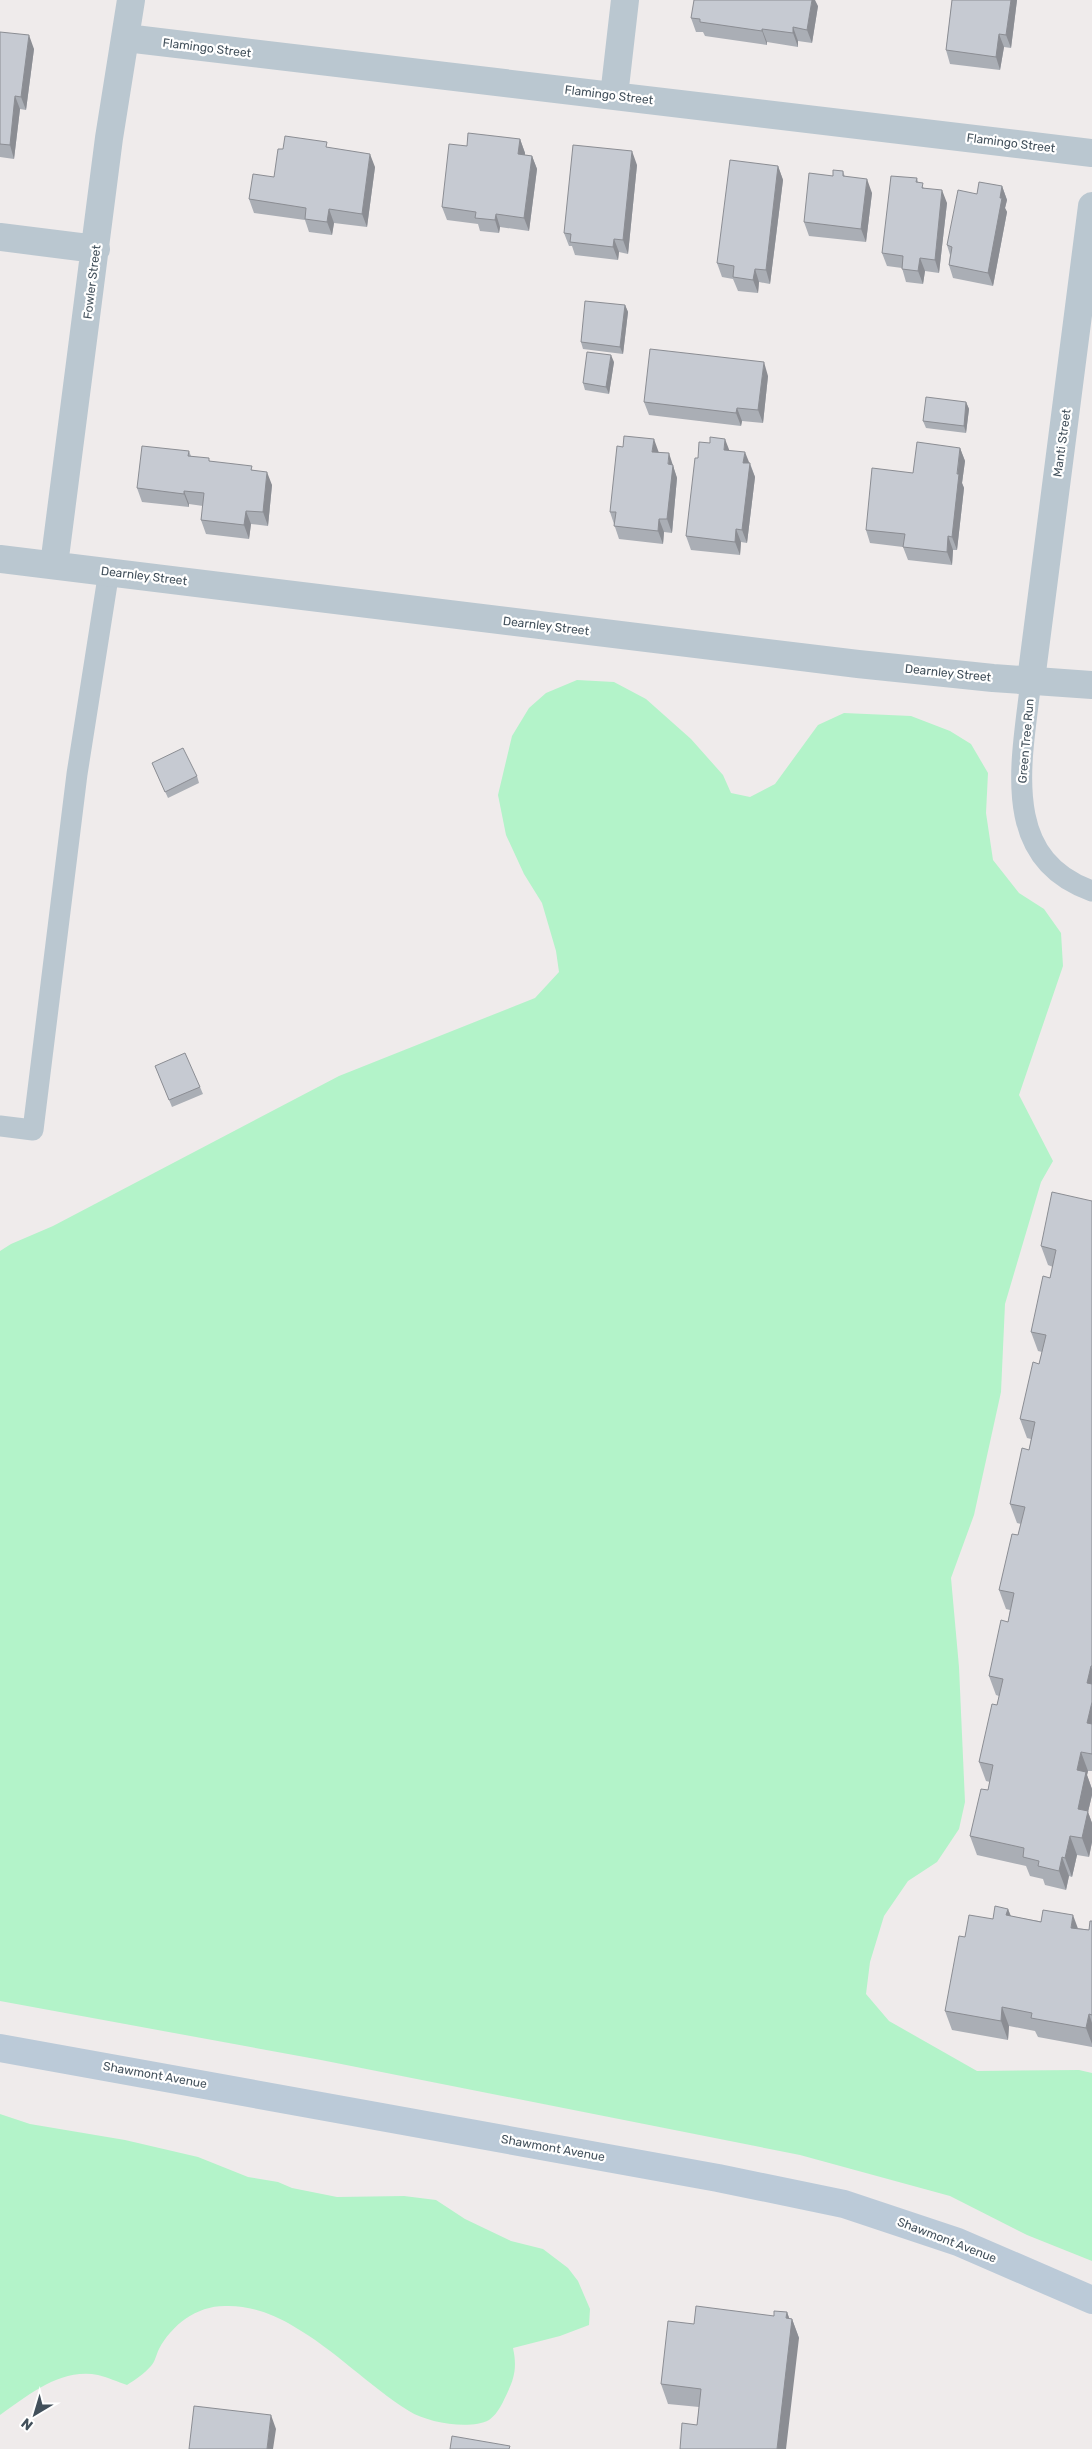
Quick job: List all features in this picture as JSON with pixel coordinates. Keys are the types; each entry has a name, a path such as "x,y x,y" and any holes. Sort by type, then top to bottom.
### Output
{"main road":[{"name":"Shawmont Avenue","path":"0,2048 708,2176 844,2204 958,2242 1092,2300"}],"street":[{"name":"Fowler Street","path":"54,565 109,138 131,0"},
{"path":"614,96 625,0"},
{"name":"Flamingo Street","path":"126,38 1092,153"},
{"name":"Manti Street","path":"1032,680 1092,206"},
{"path":"0,238 96,250"},
{"name":"Dearnley Street","path":"0,559 829,660 1092,685"}],"lane":[{"path":"0,1126 32,1130 77,774 109,571"},
{"name":"Green Tree Run","path":"1032,680 1022,772 1022,800 1027,826 1034,844 1061,875 1092,891"}],"green space":[{"path":"577,680 614,682 646,699 691,739 723,775 731,793 750,797 775,784 818,725 844,713 911,716 950,731 971,744 988,773 986,813 993,860 1019,893 1044,909 1061,933 1063,966 1019,1095 1053,1161 1041,1182 1005,1304 1001,1392 974,1515 951,1578 959,1667 965,1802 959,1829 937,1862 908,1881 884,1916 870,1962 866,1994 889,2021 977,2071 1079,2070 1092,2073 1092,2261 1027,2235 950,2196 800,2155 321,2060 0,2001 0,1251 11,1244 53,1226 339,1076 535,998 559,972 556,951 542,903 524,874 506,835 498,795 512,736 529,708 546,693"},
{"path":"0,2114 30,2124 125,2140 198,2157 248,2177 278,2182 292,2188 337,2197 404,2196 436,2200 465,2219 511,2241 543,2249 568,2268 578,2281 590,2309 589,2325 560,2336 513,2348 515,2370 509,2388 495,2414 489,2420 481,2423 449,2424 417,2415 380,2391 323,2346 293,2326 260,2311 234,2306 204,2309 186,2318 164,2340 151,2366 127,2385 98,2375 71,2375 46,2385 0,2415"}],"building":[{"path":"694,0 812,0 807,30 793,27 793,33 762,29 762,31 700,22 700,19 691,18"},
{"path":"952,0 1011,0 1006,35 999,34 996,57 946,50"},
{"path":"0,32 29,35 21,97 15,96 10,145 0,144"},
{"path":"468,133 520,139 518,154 532,156 524,218 496,214 495,220 475,218 476,212 442,207 449,144 467,146"},
{"path":"285,136 327,142 326,147 370,154 362,214 329,209 327,222 305,219 306,208 249,199 253,174 274,177 278,149 283,149"},
{"path":"573,145 632,151 623,240 614,239 613,247 570,242 571,234 564,233"},
{"path":"730,160 778,166 766,270 755,269 753,280 733,277 734,266 717,263"},
{"path":"833,170 843,171 843,176 867,179 861,229 804,222 809,173 833,176"},
{"path":"891,176 917,178 916,182 923,183 922,188 942,190 935,260 920,258 918,271 902,269 903,256 882,253"},
{"path":"979,182 1002,186 1000,198 1002,198 988,273 949,265 952,247 947,245 958,190 977,194"},
{"path":"585,301 625,305 620,347 581,342"},
{"path":"650,349 764,362 758,410 737,408 736,413 644,402"},
{"path":"587,352 611,355 606,387 583,383"},
{"path":"926,397 966,402 964,426 923,421"},
{"path":"624,436 654,439 652,452 669,453 668,464 673,465 667,519 659,519 658,531 614,526 616,512 610,512 617,446 623,447"},
{"path":"710,437 725,439 724,450 745,452 743,463 750,463 742,530 736,529 735,542 686,536 695,458 698,458 699,442 710,443"},
{"path":"917,442 960,448 952,537 948,536 947,552 903,547 905,534 866,530 872,468 913,473"},
{"path":"142,446 189,451 188,456 209,458 209,461 252,466 251,470 267,472 263,512 246,511 244,525 201,520 204,493 184,491 184,494 137,488"},
{"path":"183,748 197,776 165,792 152,763"},
{"path":"185,1053 200,1087 169,1100 155,1066"},
{"path":"1052,1192 1092,1201 1092,1666 1087,1683 1092,1684 1092,1702 1087,1723 1092,1724 1092,1754 1081,1752 1077,1770 1086,1772 1078,1809 1088,1811 1082,1838 1070,1836 1065,1858 1062,1857 1059,1871 1038,1866 1039,1861 1023,1857 1024,1848 970,1836 981,1789 988,1790 993,1765 979,1762 992,1704 997,1705 1003,1679 989,1676 1001,1620 1008,1622 1014,1593 999,1590 1012,1534 1018,1535 1025,1507 1010,1504 1022,1448 1029,1450 1035,1422 1020,1419 1033,1362 1039,1364 1046,1335 1031,1332 1043,1276 1050,1278 1056,1250 1041,1246"},
{"path":"995,1906 1008,1909 1006,1915 1041,1922 1043,1910 1073,1915 1071,1928 1089,1930 1090,1921 1092,1921 1092,2015 1089,2014 1086,2028 1031,2018 1032,2013 1002,2007 1001,2021 945,2011 959,1936 965,1937 969,1915 993,1919"},
{"path":"696,2306 774,2316 774,2311 787,2312 786,2318 792,2319 777,2449 680,2449 682,2423 697,2425 701,2389 661,2384 668,2321 694,2324"},
{"path":"194,2406 271,2415 267,2449 189,2449"},
{"path":"452,2436 510,2446 509,2449 450,2449"}]}
